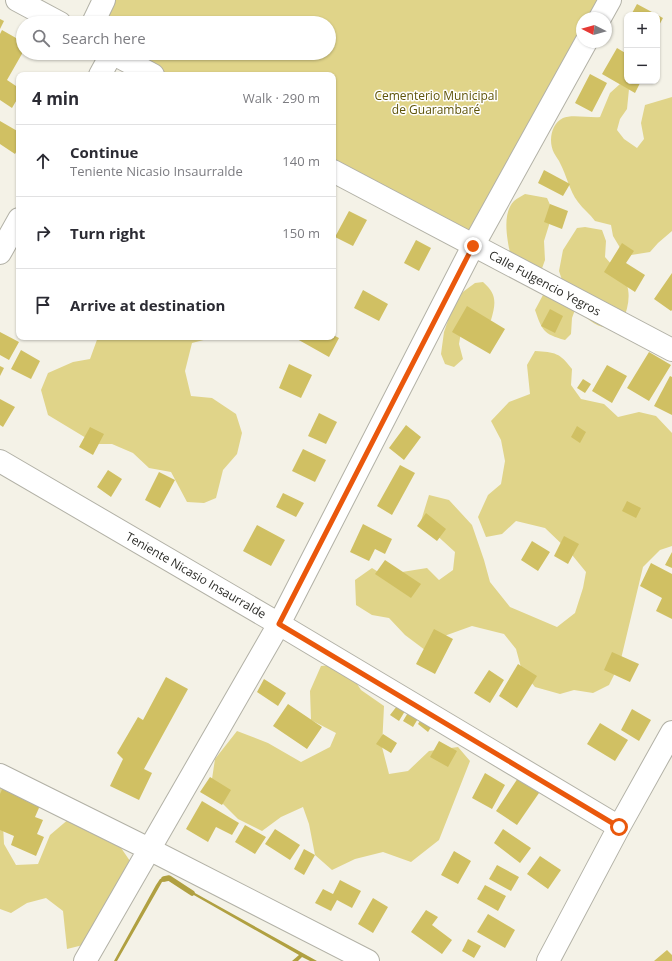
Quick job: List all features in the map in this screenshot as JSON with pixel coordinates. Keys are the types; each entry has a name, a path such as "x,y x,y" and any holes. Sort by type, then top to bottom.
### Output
{"street":[{"path":"18,0 47,16"},
{"path":"96,16 104,0"},
{"path":"603,12 610,0"},
{"path":"85,961 279,624 473,246 583,48"},
{"path":"102,72 108,60"},
{"path":"125,60 147,72"},
{"name":"Calle Fulgencio Yegros","path":"336,173 672,350"},
{"path":"0,253 16,224"},
{"name":"Teniente Nicasio Insaurralde","path":"0,461 279,624 619,827"},
{"path":"548,961 619,827 672,732"},
{"path":"0,775 368,961"}],"green space":[{"name":"Cementerio Municipal de Guarambaré","path":"104,0 610,0 603,12 576,12 576,48 579,48 473,246 336,169 336,72 163,72 141,60 336,60 336,16 96,16"},
{"path":"620,84 629,89 627,109 620,119 617,130 624,139 637,148 644,139 641,123 645,105 672,97 672,231 650,252 625,256 613,236 611,225 595,221 580,205 570,188 551,143 553,129 563,118 571,116 600,117 610,93"},
{"path":"525,194 547,198 552,209 544,241 545,260 540,274 510,253 506,226 508,212 514,201"},
{"path":"585,227 602,230 606,241 605,257 620,273 627,285 629,297 627,309 623,321 616,326 601,327 587,319 576,307 572,318 571,334 565,340 552,336 544,330 535,310 543,295 558,292 563,283 559,271 563,250 577,228"},
{"path":"483,282 488,286 494,299 494,309 491,320 461,332 459,344 463,359 454,367 445,364 441,354 444,332 456,297 475,283"},
{"path":"97,340 204,340 192,343 185,371 191,396 212,398 236,414 242,433 237,454 223,470 216,498 204,503 187,502 171,472 149,468 133,453 112,444 96,444 48,415 41,390 48,373 73,362 90,359"},
{"path":"535,351 556,354 564,360 572,369 571,385 581,399 604,404 618,417 639,412 656,416 672,433 672,546 660,550 643,567 620,663 609,685 593,693 574,690 560,694 535,687 522,671 516,649 504,634 472,626 447,635 425,650 405,635 389,618 372,615 356,605 355,580 372,568 388,578 402,572 427,568 439,580 453,570 455,552 421,521 429,495 449,500 472,525 490,582 510,607 557,627 575,613 583,588 586,572 568,550 545,528 516,521 502,534 486,537 478,517 488,495 501,484 505,461 501,440 491,421 509,402 530,394 527,365"},
{"path":"344,664 361,690 384,706 382,747 389,774 408,771 429,751 458,747 470,761 439,840 411,862 383,852 355,859 332,870 315,855 309,824 303,807 281,817 262,831 238,819 219,800 212,779 215,759 237,731 268,743 301,762 330,747 336,733 311,720 310,691 321,666"},
{"path":"0,784 7,790 3,824 4,844 16,865 38,864 50,835 70,818 117,842 130,861 91,943 67,949 63,911 46,898 27,903 11,913 0,909"}],"shaded area":[{"path":"168,876 171,877 170,880 162,882 117,961 114,961 156,885 160,879"},
{"path":"186,888 317,961 310,961 302,957 298,961 292,961 299,955 185,890"}],"building":[{"path":"637,4 652,12 633,12"},
{"path":"660,16 663,18 660,24"},
{"path":"0,19 4,21 0,29"},
{"path":"2,30 16,38 16,60 18,60 7,80 16,86 16,101 12,108 0,100 0,34"},
{"path":"617,48 624,52 624,84 640,84 635,93 602,74"},
{"path":"590,74 607,83 592,112 575,103"},
{"path":"0,121 16,130 15,154 0,144"},
{"path":"544,170 570,184 563,196 538,183"},
{"path":"550,204 568,211 562,229 544,222"},
{"path":"349,211 367,220 353,246 336,238"},
{"path":"416,240 431,248 419,271 404,263"},
{"path":"622,243 634,251 626,263 645,275 635,292 604,272"},
{"path":"672,273 672,310 671,311 654,299"},
{"path":"363,290 388,304 379,321 354,308"},
{"path":"467,306 505,329 490,354 452,332"},
{"path":"550,309 563,316 555,333 541,326"},
{"path":"0,332 19,342 9,360 0,355"},
{"path":"336,336 339,338 329,357 299,340 336,340"},
{"path":"21,350 40,361 31,379 11,369"},
{"path":"649,352 671,365 649,401 627,388"},
{"path":"289,364 312,375 301,398 279,388"},
{"path":"607,365 627,376 612,403 592,391"},
{"path":"0,366 4,368 0,376"},
{"path":"670,376 672,377 672,415 654,406"},
{"path":"583,379 591,384 585,393 577,388"},
{"path":"0,399 15,407 3,427 0,425"},
{"path":"319,413 337,422 326,444 308,436"},
{"path":"406,425 421,437 404,460 389,448"},
{"path":"577,426 586,432 580,443 571,437"},
{"path":"90,427 104,434 93,455 79,447"},
{"path":"303,449 326,460 315,482 292,471"},
{"path":"400,465 415,473 392,515 377,506"},
{"path":"108,470 122,479 111,497 97,487"},
{"path":"159,472 175,480 160,508 145,500"},
{"path":"283,493 304,503 296,517 276,507"},
{"path":"627,501 641,508 636,518 622,511"},
{"path":"426,513 446,529 437,541 417,526"},
{"path":"363,524 392,539 385,554 375,549 369,561 350,552"},
{"path":"257,525 285,540 271,566 243,551"},
{"path":"564,536 579,544 568,564 554,556"},
{"path":"532,541 550,552 538,571 521,560"},
{"path":"672,552 672,568 665,565"},
{"path":"385,560 421,584 411,598 375,574"},
{"path":"651,563 672,574 672,619 656,611 662,598 640,586"},
{"path":"434,629 453,639 435,674 416,664"},
{"path":"612,652 639,664 630,682 604,670"},
{"path":"518,664 537,676 517,708 499,696"},
{"path":"489,670 504,680 490,703 474,693"},
{"path":"166,677 188,689 144,769 152,773 139,800 110,786 123,759 117,753 138,717 143,720"},
{"path":"264,679 286,693 278,706 257,692"},
{"path":"288,704 322,727 307,749 273,726"},
{"path":"397,706 405,711 399,721 390,715"},
{"path":"632,709 651,720 639,741 621,730"},
{"path":"409,711 419,717 413,727 403,721"},
{"path":"423,716 433,724 428,732 418,724"},
{"path":"600,723 628,740 615,761 587,744"},
{"path":"383,734 397,743 391,753 376,744"},
{"path":"439,741 457,751 448,767 430,757"},
{"path":"485,773 505,785 492,809 472,798"},
{"path":"210,777 231,790 222,805 200,792"},
{"path":"518,778 539,793 517,825 496,811"},
{"path":"4,785 42,801 35,817 43,820 37,834 44,837 36,856 11,845 14,836 0,830 0,794"},
{"path":"202,801 239,823 232,835 216,827 208,842 186,829"},
{"path":"245,825 266,837 255,854 235,842"},
{"path":"275,829 300,845 290,860 265,844"},
{"path":"503,829 531,848 520,863 494,843"},
{"path":"304,849 315,855 304,875 294,869"},
{"path":"454,851 471,861 458,884 441,875"},
{"path":"540,856 561,870 548,889 527,874"},
{"path":"497,865 519,877 511,891 489,879"},
{"path":"340,880 361,891 352,908 337,900 331,911 315,903 323,889 333,894"},
{"path":"485,885 506,896 498,911 477,899"},
{"path":"373,898 388,907 373,933 358,924"},
{"path":"426,910 438,917 432,925 452,940 442,954 411,932"},
{"path":"488,914 515,930 505,948 477,932"},
{"path":"468,939 481,946 474,958 462,951"},
{"path":"667,950 672,955 672,961 654,961"}],"waterway":[{"path":"164,879 169,878 192,893"}],"route":[{"path":"473,246 279,624 619,827"}]}
